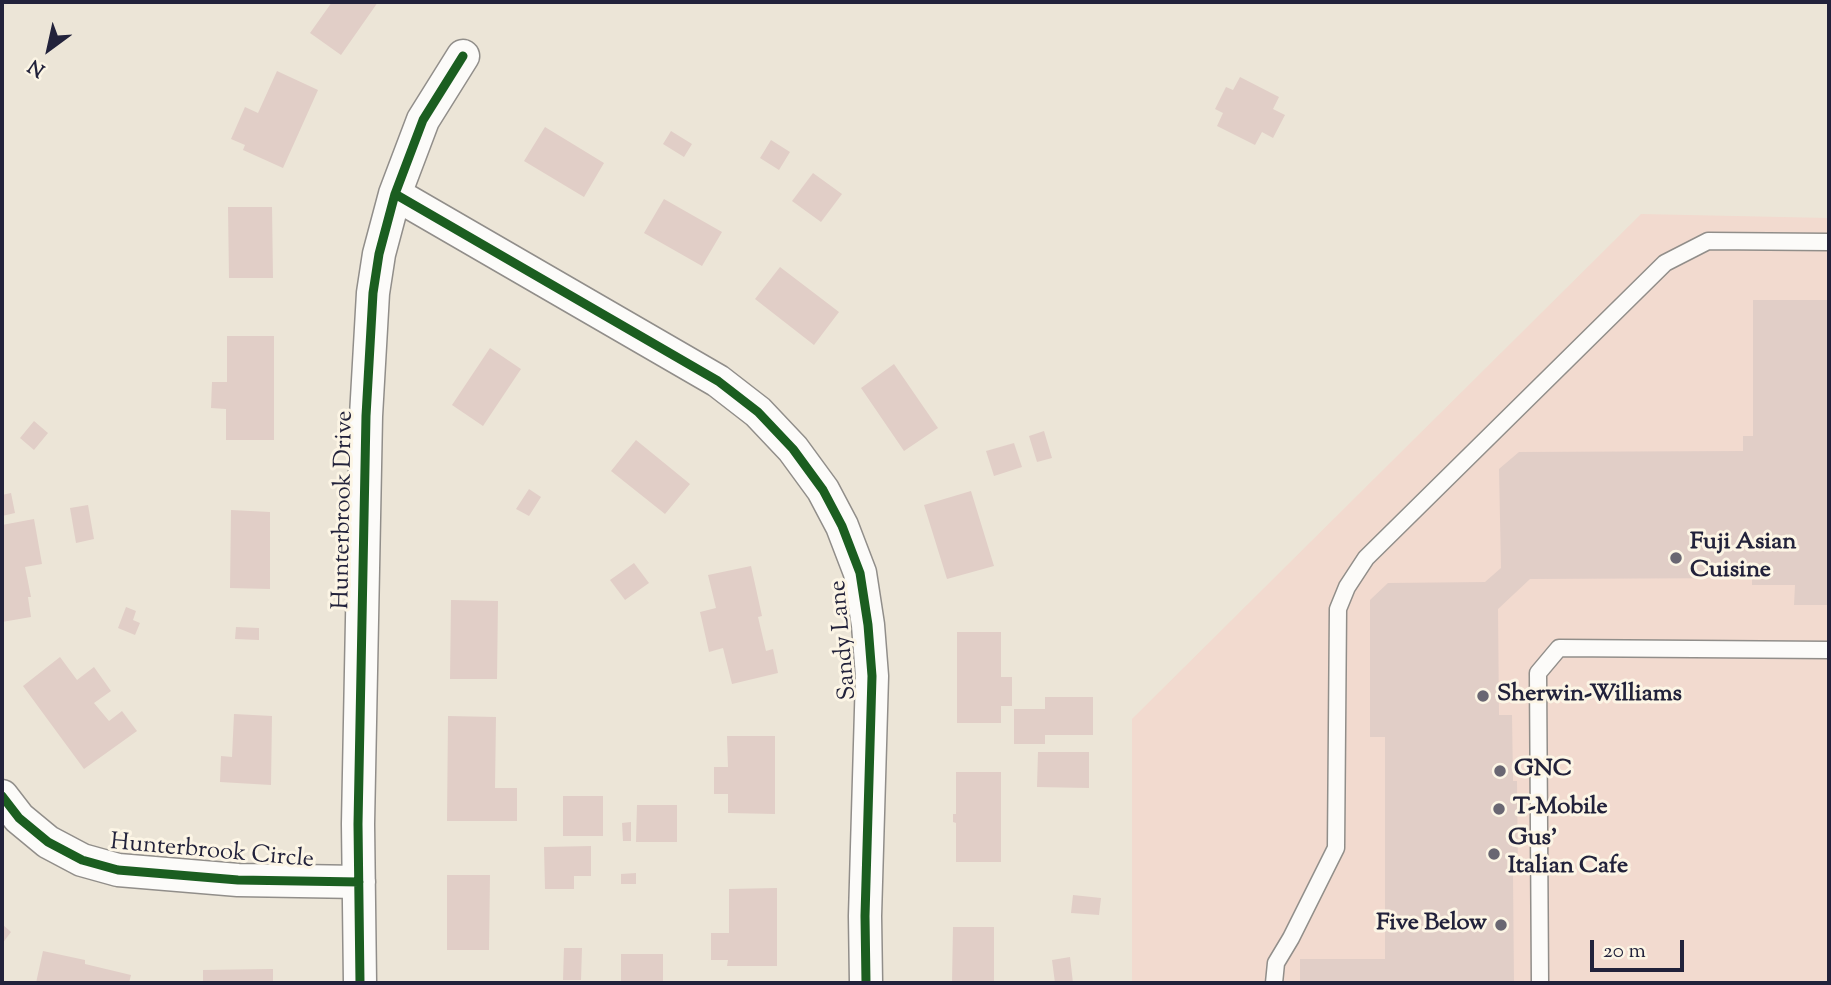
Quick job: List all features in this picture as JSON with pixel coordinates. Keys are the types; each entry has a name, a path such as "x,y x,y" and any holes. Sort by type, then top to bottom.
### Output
{"street":[{"name":"Hunterbrook Drive","path":"360,983 358,824 367,402 373,293 379,254 395,194 423,120 463,56"},
{"name":"Sandy Lane","path":"395,194 718,381 758,412 793,449 823,490 842,526 860,573 868,625 872,676 865,916 866,983"},
{"name":"Hunterbrook Circle","path":"2,796 19,818 48,842 82,860 118,870 237,880 359,883"}],"lane":[{"path":"1273,983 1276,963 1291,939 1336,848 1338,609 1347,587 1366,558 1665,263 1708,241 1829,242"},
{"path":"1541,983 1538,673 1559,648 1829,650"}],"shaded area":[{"path":"1641,214 1829,218 1829,983 1132,983 1132,719"}],"building":[{"path":"332,2 378,2 341,55 310,33"},
{"path":"277,71 318,90 283,168 243,150 245,145 231,139 245,107 258,113"},
{"path":"1240,77 1279,97 1273,109 1285,115 1273,138 1262,132 1255,145 1217,126 1223,113 1215,109 1226,87 1233,90"},
{"path":"545,127 604,163 584,197 524,161"},
{"path":"671,131 692,144 684,157 663,144"},
{"path":"771,140 790,152 779,170 760,158"},
{"path":"813,173 842,194 821,222 792,201"},
{"path":"664,199 722,232 702,266 644,233"},
{"path":"228,207 272,207 273,278 229,278"},
{"path":"780,267 839,312 814,345 755,299"},
{"path":"1753,300 1829,300 1829,605 1794,605 1795,585 1752,585 1752,578 1530,579 1498,609 1499,715 1512,715 1513,781 1517,781 1518,875 1513,875 1514,983 1300,983 1300,959 1385,959 1385,737 1370,737 1370,600 1388,583 1485,582 1501,568 1499,469 1519,452 1743,451 1743,436 1753,436"},
{"path":"227,336 274,336 274,440 226,440 226,409 211,408 212,382 227,382"},
{"path":"490,348 521,369 483,426 452,405"},
{"path":"894,364 938,428 904,451 861,388"},
{"path":"34,421 48,433 34,450 20,438"},
{"path":"1044,431 1052,458 1037,462 1029,436"},
{"path":"636,440 690,484 665,514 611,471"},
{"path":"1014,443 1022,467 994,476 986,451"},
{"path":"529,489 541,497 529,516 516,509"},
{"path":"971,491 994,566 947,579 924,505"},
{"path":"11,493 15,513 2,516 2,495"},
{"path":"88,505 94,539 76,543 70,508"},
{"path":"231,510 270,512 270,589 230,588"},
{"path":"34,519 42,564 25,567 31,597 28,597 31,617 2,622 2,525"},
{"path":"634,563 649,583 625,600 610,580"},
{"path":"751,566 762,616 758,617 766,651 773,649 778,673 732,684 723,648 709,652 700,612 716,608 708,575"},
{"path":"451,600 498,601 497,679 450,679"},
{"path":"126,607 136,611 133,620 140,623 135,635 118,628"},
{"path":"236,627 259,628 259,640 235,639"},
{"path":"957,632 1001,632 1001,677 1012,677 1012,706 1001,706 1001,723 957,723"},
{"path":"60,657 77,680 94,667 111,691 94,703 109,721 122,711 137,731 84,769 23,686"},
{"path":"1045,697 1093,697 1093,735 1045,735 1045,744 1014,744 1014,709 1045,709"},
{"path":"234,714 272,716 271,785 220,782 221,756 232,757"},
{"path":"448,716 496,717 495,788 517,788 517,821 447,821"},
{"path":"727,736 775,736 775,814 728,813 728,794 714,794 714,767 728,767"},
{"path":"1038,752 1089,752 1089,788 1037,787"},
{"path":"956,772 1001,772 1001,862 956,862 956,823 953,822 953,814 956,814"},
{"path":"563,796 603,796 603,836 563,836"},
{"path":"637,805 677,805 677,842 636,842"},
{"path":"631,822 631,841 623,841 622,823"},
{"path":"591,846 591,876 574,876 574,889 545,889 544,847"},
{"path":"636,873 636,884 621,884 621,874"},
{"path":"447,875 490,875 489,950 447,950"},
{"path":"777,888 777,966 727,966 728,960 711,960 711,933 729,933 729,889"},
{"path":"1073,895 1101,898 1099,915 1071,913"},
{"path":"2,924 11,932 2,944"},
{"path":"953,927 994,927 994,983 952,983"},
{"path":"564,948 582,948 581,980 563,980"},
{"path":"43,951 85,960 85,964 131,975 129,983 36,983"},
{"path":"621,954 663,954 663,983 621,983"},
{"path":"1070,957 1073,983 1055,983 1052,960"},
{"path":"273,969 273,983 203,983 203,970"}],"cycle path":[{"path":"360,983 358,824 366,416 373,293 379,254 395,194 423,120 463,56"},
{"path":"395,194 718,381 758,412 793,449 823,490 842,526 860,573 868,625 872,676 865,916 866,983"},
{"path":"2,796 19,818 48,842 82,860 118,870 238,880 359,882"}],"place":[{"name":"Fuji Asian Cuisine","path":"1676,558"},
{"name":"Sherwin-Williams","path":"1483,696"},
{"name":"GNC","path":"1500,771"},
{"name":"T-Mobile","path":"1499,809"},
{"name":"Gus' Italian Cafe","path":"1494,854"},
{"name":"Five Below","path":"1501,925"}]}
